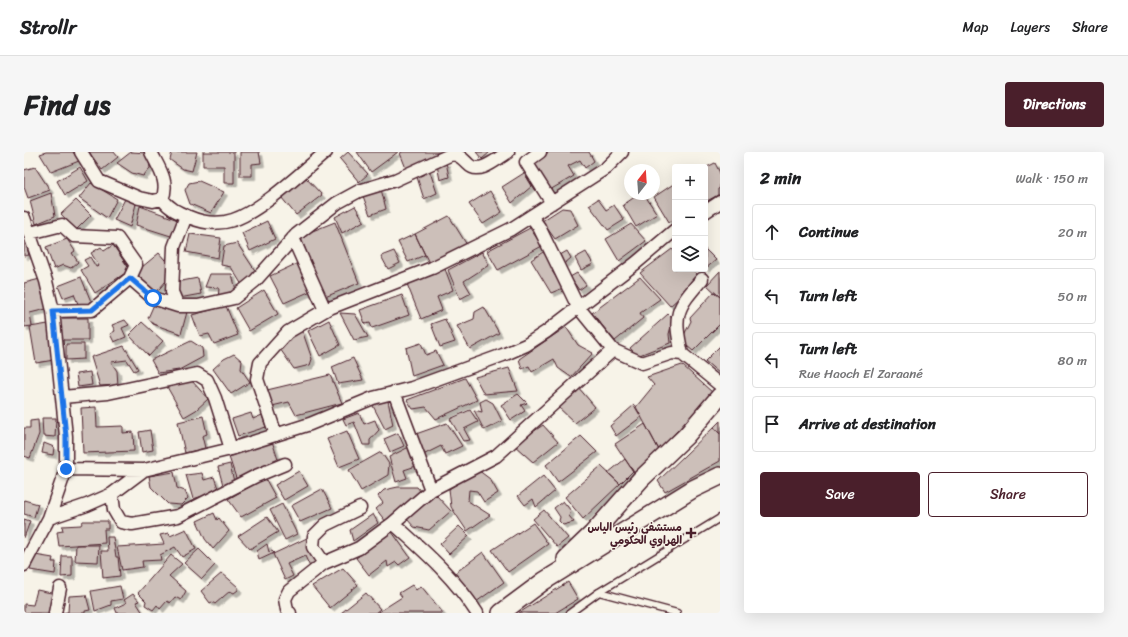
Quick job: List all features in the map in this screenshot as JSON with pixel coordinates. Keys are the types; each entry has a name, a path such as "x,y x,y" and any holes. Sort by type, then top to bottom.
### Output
{"main road":[{"path":"544,580 593,533 641,479 686,436 720,396"},
{"path":"501,613 544,580 693,489 720,476"}],"street":[{"path":"81,152 98,181 139,198 154,201 162,199"},
{"path":"151,152 165,181 162,199"},
{"path":"162,199 170,209 186,216 212,224 233,220 256,208 326,152"},
{"path":"130,278 153,298 178,306 198,306 234,298 255,281 293,238 337,203 360,191 395,180 452,154 458,155 471,166 477,168 484,167 508,152"},
{"path":"540,152 525,157 552,202"},
{"path":"276,435 257,379 260,363 288,332 325,310 432,268 511,229 606,168 622,152"},
{"path":"708,210 720,202"},
{"path":"178,306 172,292 174,247 186,216"},
{"path":"531,216 540,228 578,307 612,350 642,363 672,353 682,354 720,385"},
{"path":"24,218 46,281 53,311 66,436 66,469 49,518 24,565"},
{"path":"30,233 62,225 74,236 117,238 136,265 130,278 92,310 53,311"},
{"path":"66,469 144,470 231,449 310,424 373,398 446,376 526,345 546,332 636,263 672,233"},
{"path":"293,238 325,310"},
{"path":"682,354 677,333 677,316 680,304 702,279"},
{"path":"290,613 287,610 285,600 289,591 324,563 359,548 393,523 431,490 496,456 612,350"},
{"path":"62,397 108,393 197,374 207,380 215,398 231,449"},
{"path":"394,392 431,490"},
{"path":"112,494 114,510 120,522 132,524 170,518 178,516 256,476 285,464"},
{"path":"49,518 112,494 144,470"},
{"path":"324,563 313,547 314,536 325,525 360,508"},
{"path":"393,523 438,563 464,592 477,613"},
{"path":"55,613 60,588"}],"lane":[{"path":"570,613 599,592 720,518"},
{"path":"599,592 677,613"}],"building":[{"path":"46,152 73,152 79,161 51,172 40,154"},
{"path":"89,152 114,152 118,157 102,170"},
{"path":"131,152 148,153 150,168 143,176 132,173 117,163"},
{"path":"172,152 197,152 192,171 183,169 170,160"},
{"path":"203,152 234,152 234,183 224,183 224,166 203,166"},
{"path":"240,152 259,152 261,163 252,164 252,176 240,176"},
{"path":"348,152 368,174 359,182 340,159"},
{"path":"357,152 398,152 371,172"},
{"path":"446,152 407,171 400,153"},
{"path":"476,152 490,152 482,159"},
{"path":"549,152 589,152 594,161 585,168 580,160 568,166 574,176 548,191 532,162"},
{"path":"446,162 449,177 440,180 437,165"},
{"path":"715,163 720,173 720,188 718,189 718,195 708,200 708,200 708,166"},
{"path":"35,167 50,190 28,198 24,187 24,170"},
{"path":"80,167 88,181 65,195 57,181"},
{"path":"429,169 437,193 424,199 415,171"},
{"path":"524,173 532,186 512,203 502,187"},
{"path":"306,178 322,195 296,215 281,197"},
{"path":"199,181 224,192 211,213 190,204 185,190 189,183"},
{"path":"91,183 117,199 107,218 79,198"},
{"path":"672,185 672,220 669,222 656,200 660,200 660,193"},
{"path":"381,189 386,209 370,215 363,196"},
{"path":"490,191 502,212 483,224 469,204"},
{"path":"51,193 55,216 36,224 30,201"},
{"path":"125,199 136,204 130,227 114,220"},
{"path":"598,199 606,210 614,205 624,220 608,230 589,205"},
{"path":"76,200 91,215 76,230 61,214"},
{"path":"630,200 648,200 657,214 636,227 623,205"},
{"path":"140,206 178,220 174,237 136,225"},
{"path":"355,206 364,221 342,233 335,217"},
{"path":"562,208 570,209 578,225 555,239 542,221"},
{"path":"449,216 467,245 429,263 415,234"},
{"path":"267,221 275,239 250,251 242,233"},
{"path":"335,222 359,283 325,297 300,236"},
{"path":"631,224 646,241 619,261 606,239"},
{"path":"530,228 542,246 498,270 487,251"},
{"path":"190,234 221,238 218,258 186,252"},
{"path":"415,234 425,255 408,262 398,242"},
{"path":"24,237 29,255 24,256"},
{"path":"67,239 75,251 72,253 78,262 71,268 63,265 54,269 46,247"},
{"path":"237,243 258,275 242,285 231,267 221,265 224,246"},
{"path":"113,245 130,270 95,293 81,270 88,266 84,260 90,257 96,267 99,266 91,253 101,247 104,251"},
{"path":"672,249 672,272 695,272 701,278 670,306 640,273"},
{"path":"394,251 400,263 388,269 381,256"},
{"path":"567,251 571,258 564,264 560,255"},
{"path":"482,252 489,265 464,281 471,293 460,299 448,270"},
{"path":"543,252 556,269 552,271 563,288 551,293 531,260"},
{"path":"586,252 593,264 581,270 575,258"},
{"path":"708,252 716,260 708,267"},
{"path":"159,253 170,266 166,281 154,295 136,272"},
{"path":"300,262 313,290 284,303 270,276"},
{"path":"445,269 453,290 437,297 442,310 421,319 407,284"},
{"path":"720,271 720,297 707,285"},
{"path":"577,273 586,285 579,290 570,277"},
{"path":"210,274 232,274 237,294 218,299 219,288 205,287"},
{"path":"81,277 92,304 80,309 74,294 63,298 58,286"},
{"path":"640,277 660,299 640,313 643,318 615,341 592,313"},
{"path":"198,278 201,294 179,298 176,282"},
{"path":"40,279 46,309 30,313 32,326 24,327 24,283"},
{"path":"264,290 278,314 249,331 236,308"},
{"path":"714,292 720,297 720,324 693,351 681,341 691,321 690,318"},
{"path":"402,295 409,315 372,328 370,323 365,324 360,310"},
{"path":"155,302 187,312 181,334 153,324 148,318"},
{"path":"226,306 238,335 214,344 209,334 200,336 192,315"},
{"path":"484,307 499,333 470,349 457,326 474,319 475,312"},
{"path":"340,313 355,314 368,337 354,340"},
{"path":"668,314 673,319 669,334 670,343 637,356 630,348"},
{"path":"59,318 88,318 88,340 59,340"},
{"path":"445,319 455,342 440,347 431,324"},
{"path":"125,320 129,325 122,328 126,337 114,342 110,334 115,331 112,325"},
{"path":"329,320 340,345 320,356 308,331"},
{"path":"142,322 163,341 149,356 129,335"},
{"path":"48,324 54,360 36,363 30,327"},
{"path":"566,327 578,345 593,353 571,377 558,368 554,359 532,372 529,366 522,369 519,359"},
{"path":"302,330 312,359 310,365 294,369 278,346"},
{"path":"191,341 202,348 203,357 179,370 158,373 151,360"},
{"path":"421,343 426,355 436,351 443,365 412,376 406,348"},
{"path":"66,344 84,344 84,359 66,360"},
{"path":"124,346 138,369 134,371 127,360 111,362 117,371 118,385 100,386 91,357"},
{"path":"720,346 720,374 705,361"},
{"path":"234,354 242,361 241,369 250,382 231,394 213,369 224,359"},
{"path":"353,358 363,380 338,384 332,367"},
{"path":"682,365 713,393 659,450 636,407 654,385 647,377"},
{"path":"509,368 518,391 484,394 475,377"},
{"path":"90,372 92,385 78,387 76,374"},
{"path":"330,375 342,403 296,415 289,402 272,406 267,390"},
{"path":"465,378 477,400 436,419 426,407 413,409 407,400"},
{"path":"192,381 208,399 196,410 184,417 166,385"},
{"path":"578,387 595,407 575,423 556,405"},
{"path":"518,394 527,403 521,405 525,411 511,420 501,405"},
{"path":"486,399 493,403 502,421 484,430 474,410 482,412 480,402"},
{"path":"388,401 393,425 385,429 372,404"},
{"path":"634,405 641,417 616,436 610,426"},
{"path":"96,407 97,427 123,426 123,433 133,432 134,451 83,453 81,408"},
{"path":"470,410 478,422 464,429 470,440 463,441 450,419"},
{"path":"251,413 253,419 262,415 266,427 238,436 232,419"},
{"path":"359,413 364,424 375,420 379,430 370,440 370,445 363,445 354,422 346,425 343,419"},
{"path":"203,416 207,434 202,436 205,448 185,453 178,422"},
{"path":"42,418 56,418 55,437 43,436"},
{"path":"38,420 39,434 30,458 24,456 24,428 30,428 30,421"},
{"path":"720,421 720,434 714,427"},
{"path":"447,423 462,446 445,454 441,446 423,455 413,435"},
{"path":"645,424 659,450 635,474 615,444"},
{"path":"543,425 558,442 533,462 514,445"},
{"path":"714,427 720,434 720,461 665,492 658,481"},
{"path":"150,430 153,450 142,452 139,432"},
{"path":"347,431 359,459 339,467 327,439"},
{"path":"398,433 404,446 390,452 384,439"},
{"path":"581,436 597,452 558,482 546,465"},
{"path":"272,441 280,466 237,481 229,457"},
{"path":"44,443 54,447 53,455 42,453"},
{"path":"409,447 416,466 404,470 407,478 396,482 389,457"},
{"path":"381,452 389,464 388,475 361,491 349,470"},
{"path":"625,459 633,471 620,484 608,473"},
{"path":"230,464 234,482 223,485 218,467"},
{"path":"601,466 620,484 583,519 565,497"},
{"path":"478,470 490,479 498,493 484,502 477,491 469,490 468,501 490,515 467,531 451,507 449,489"},
{"path":"299,471 308,486 284,500 275,485"},
{"path":"174,472 177,488 185,491 188,498 181,505 168,504 151,487 149,476"},
{"path":"202,473 204,480 214,477 219,491 193,499 186,475"},
{"path":"543,476 555,491 536,507 533,499 525,505 518,496"},
{"path":"265,478 276,498 241,517 228,499"},
{"path":"398,487 417,487 422,493 386,522 376,509 383,503 378,496 384,490"},
{"path":"322,489 332,508 300,522 291,506"},
{"path":"436,495 451,511 429,530 414,527 407,519"},
{"path":"24,500 38,504 34,517 24,514"},
{"path":"563,501 571,511 569,516 574,522 563,525 559,521 560,517 554,508"},
{"path":"282,504 297,534 285,540 270,510"},
{"path":"544,510 568,538 557,547 533,519"},
{"path":"214,513 217,520 219,518 229,531 213,549 205,539 197,521"},
{"path":"373,514 378,523 353,541 350,530"},
{"path":"267,517 278,532 250,549 238,536"},
{"path":"24,519 30,521 24,538"},
{"path":"83,521 108,521 108,529 104,529 105,543 59,546 57,532 63,531 62,526 81,525"},
{"path":"533,523 548,544 508,572 492,550"},
{"path":"459,526 469,536 449,554 440,544"},
{"path":"186,529 196,549 182,557 175,547 160,555 161,560 142,561 143,567 122,570 117,547 164,544 160,535 169,533 170,536"},
{"path":"392,532 410,557 399,565 396,562 388,567 387,561 369,575 356,558"},
{"path":"107,537 113,537 116,557 118,557 120,576 103,578 101,551 108,551"},
{"path":"307,538 319,563 310,567 305,556 287,564 293,576 285,580 273,554"},
{"path":"267,544 269,552 272,551 274,553 259,560 257,551"},
{"path":"76,545 99,545 98,562 75,561"},
{"path":"199,549 215,565 202,579 184,563"},
{"path":"483,552 504,582 476,602 455,573"},
{"path":"35,555 53,558 52,562 56,562 55,574 30,570"},
{"path":"171,555 182,564 169,576 186,591 181,600 175,597 170,603 167,601 160,609 157,605 153,610 145,605 146,601 138,593"},
{"path":"62,556 72,556 72,576 61,577"},
{"path":"343,568 358,585 330,608 312,586"},
{"path":"222,573 238,587 238,590 234,593 230,591 215,604 212,602 210,603 201,591"},
{"path":"568,582 578,599 555,613 519,613"},
{"path":"412,585 416,590 421,586 443,613 377,613 402,597 399,593"},
{"path":"120,586 123,599 111,601 111,605 95,611 91,591"},
{"path":"37,590 56,594 53,613 24,613 24,604 33,605"},
{"path":"366,593 380,609 375,613 341,613"},
{"path":"133,594 139,601 136,602 143,613 117,613 115,608 126,603 124,600"},
{"path":"86,595 90,610 85,611 85,613 61,613 68,612 69,596"}],"place":[{"name":"مستشفى رئيس الياس الهراوي الحكومي","path":"691,533"}],"route":[{"path":"66,469 66,436 53,311 92,310 130,278 153,298"}]}
